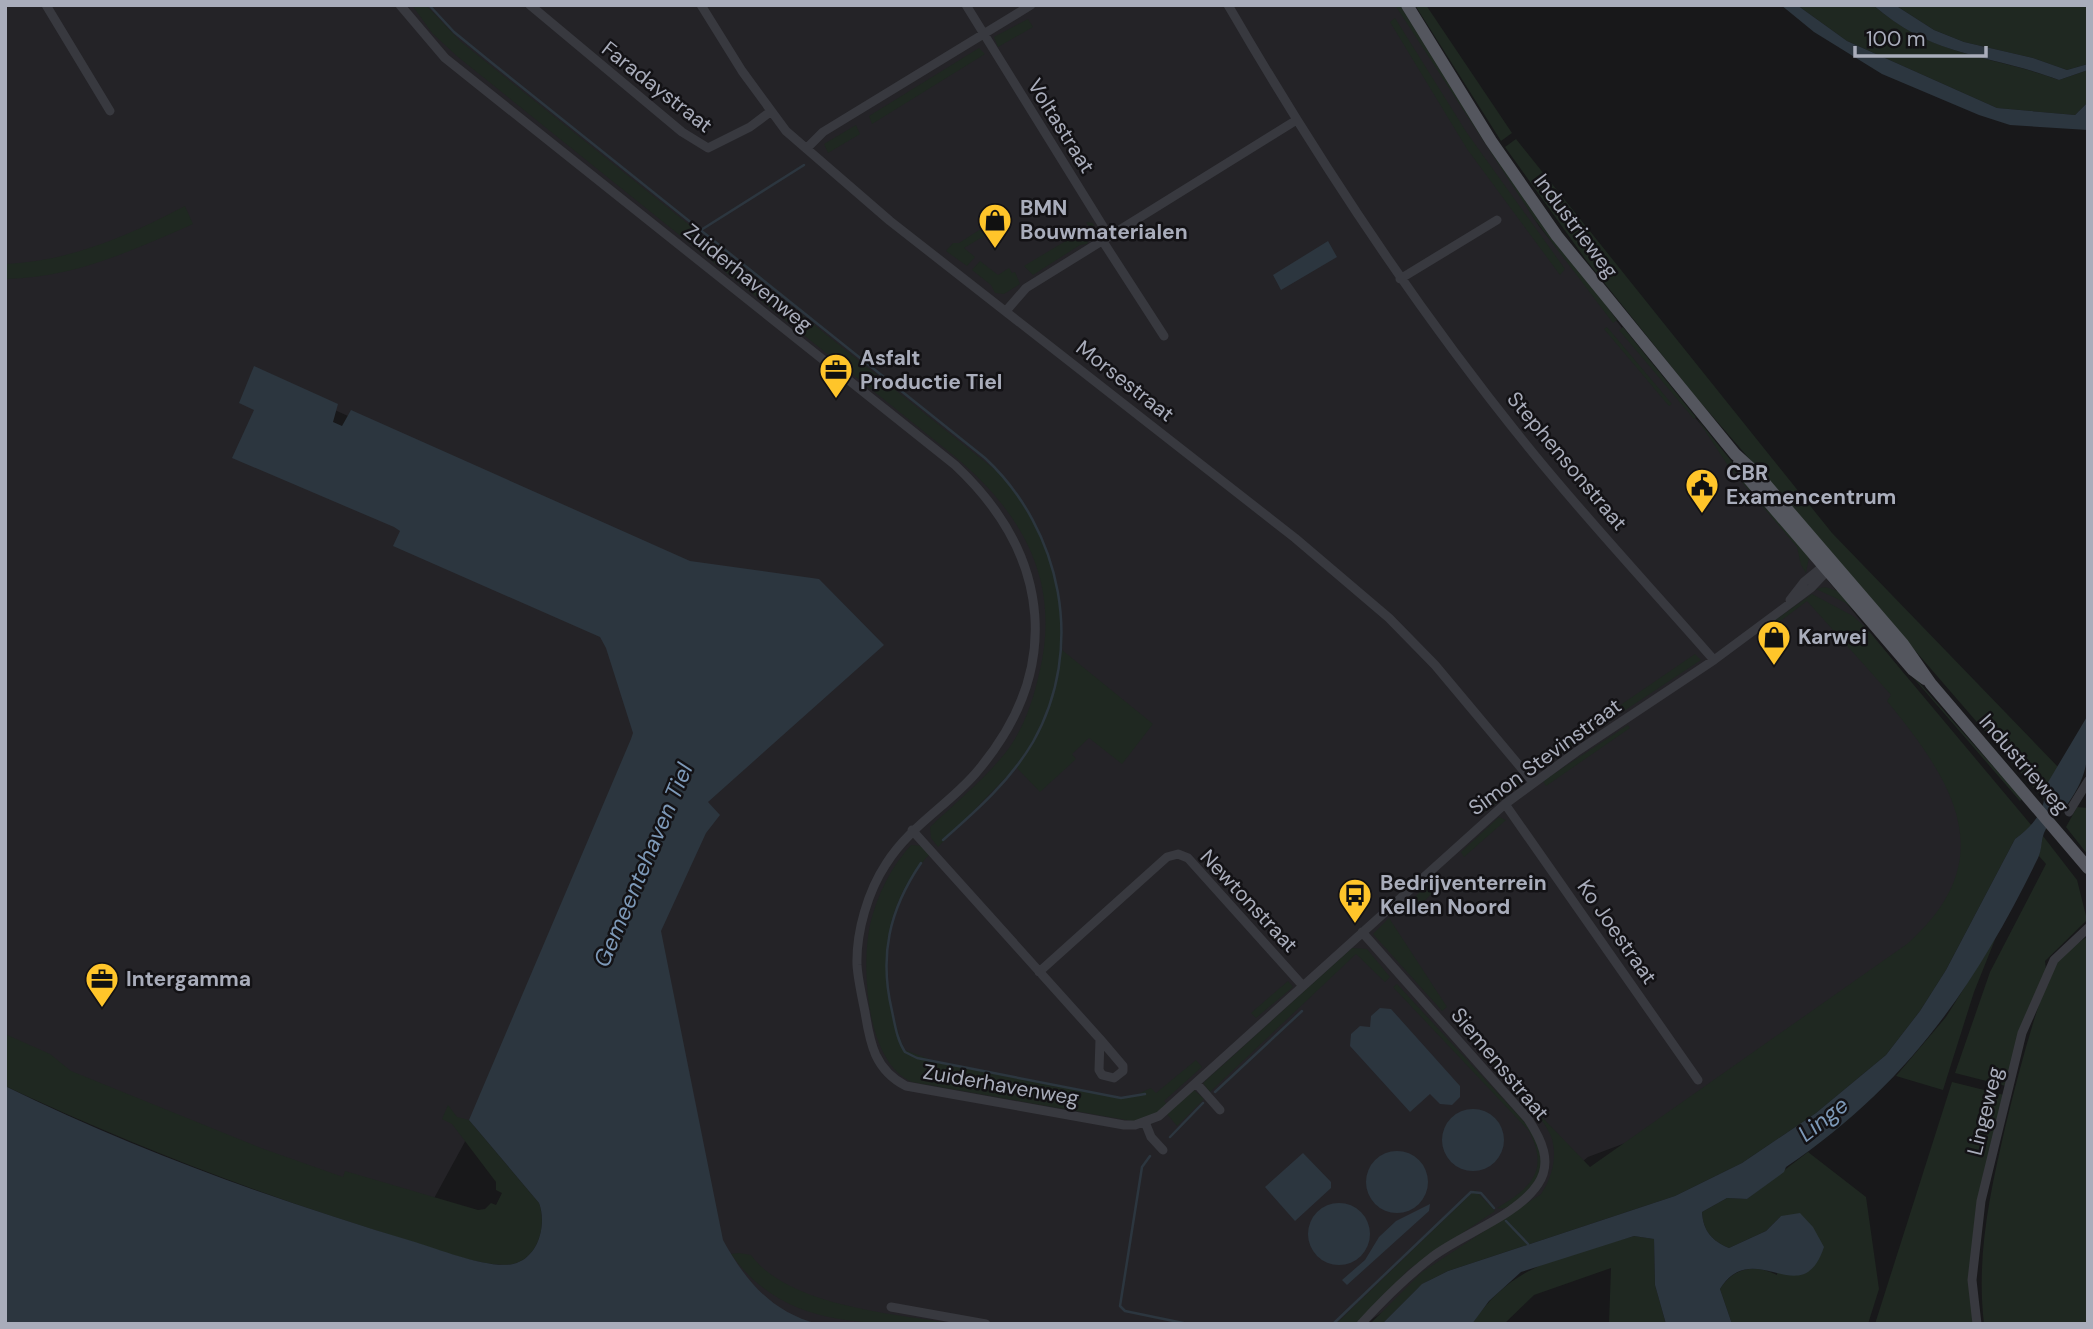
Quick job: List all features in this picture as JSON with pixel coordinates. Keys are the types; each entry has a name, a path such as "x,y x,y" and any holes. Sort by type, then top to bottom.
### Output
{"main road":[{"name":"Industrieweg","path":"1406,5 1490,141 1556,236 1735,454 1756,473 1828,566 1921,665 1931,684 2088,868"}],"street":[{"path":"46,5 110,111"},
{"name":"Zuiderhavenweg","path":"400,5 445,58 955,465 980,488 1009,529 1023,556 1036,616 1035,655 1027,686 1014,719 994,751 973,776 912,830 885,865 861,929 857,965 869,1035 881,1068 906,1086 1124,1125 1145,1122"},
{"name":"Faradaystraat","path":"530,5 682,132 708,148 750,127 770,112"},
{"name":"Morsestraat","path":"701,5 770,112 807,148 890,221 1295,538 1389,618 1435,665 1533,782"},
{"name":"Voltastraat","path":"966,5 1164,336"},
{"path":"807,148 823,132 1031,5"},
{"name":"Stephensonstraat","path":"1228,5 1295,121 1400,279 1529,449 1714,660"},
{"path":"1006,311 1026,288 1295,121"},
{"path":"1400,279 1497,220"},
{"name":"Simon Stevinstraat","path":"1145,1122 1159,1116 1533,782 1714,660 1789,602 1797,589 1828,566"},
{"path":"2069,812 2088,780"},
{"name":"Ko Joestraat","path":"1506,804 1698,1080"},
{"path":"912,830 1100,1039"},
{"name":"Newtonstraat","path":"1039,972 1167,857 1178,854 1188,858 1303,986"},
{"name":"Lingeweg","path":"1977,1324 1972,1280 1981,1201 2022,1033 2054,960 2088,928"},
{"name":"Siemensstraat","path":"1361,1324 1389,1294 1433,1256 1508,1210 1531,1191 1542,1176 1545,1153 1528,1119 1362,932"},
{"path":"1196,1083 1220,1110"},
{"path":"1145,1122 1151,1137 1163,1150"},
{"path":"891,1307 986,1324"}],"shaded area":[{"path":"5,5 1400,5 1539,226 2006,799 1936,925 1660,1130 1588,1157 1469,1253 1365,1324 774,1324 726,1291 653,937 686,570 260,376 411,523 607,635 638,735 479,1116 420,1224 5,1060"},
{"path":"412,5 426,5 460,41 999,473 1028,513 1048,555 1060,601 1062,650 1153,724 1122,764 1089,738 1072,754 1076,759 1040,792 1016,767 938,847 931,838 930,827 1006,752 1022,725 1037,684 1045,641 1045,609 1031,552 1017,526 978,477 953,455 458,57 432,33"},
{"path":"1395,5 1400,5 1504,164 1617,320 1613,323 1535,220"},
{"path":"1415,5 1426,5 1512,133 1501,141"},
{"path":"1797,5 1873,5 1918,35 1963,53 2059,80 2088,70 2088,102 2075,115 1997,108 1847,41"},
{"path":"1895,5 2088,5 2088,64 2067,70 2033,58 1964,42 1934,30"},
{"path":"1395,18 1467,133 1565,269 1560,275 1467,149 1390,22"},
{"path":"1028,19 1033,27 998,47 994,37"},
{"path":"979,48 985,54 872,124 869,116"},
{"path":"856,125 860,134 828,153 824,144"},
{"path":"1516,139 1832,533 2059,768 2049,782 2046,802 1695,396 1586,260 1505,147"},
{"path":"185,206 193,224 147,244 102,261 55,274 5,279 5,264 53,258 98,245"},
{"path":"995,220 999,227 964,248 975,257 967,266 946,251 953,243 959,243"},
{"path":"1086,222 1093,223 1095,229 1087,244 1080,245 1033,275 1024,266 1089,227"},
{"path":"980,261 998,275 1009,268 1012,273 1015,272 1020,284 1004,294 995,293 991,285 972,270"},
{"path":"1607,327 1672,404 1669,406 1604,329"},
{"path":"1623,327 1696,417 1694,419 1619,330"},
{"path":"1697,418 1809,557 1806,573 1801,565 1797,547 1729,467"},
{"path":"1825,587 1838,591 2022,799 2020,801 1860,616 1846,603 1816,589"},
{"path":"1812,594 1853,616 1866,628 2032,826 2015,839 1946,970 1920,1011 1886,1055 1816,1113 1742,1163 1675,1196 1448,1271 1422,1284 1382,1324 1370,1324 1422,1272 1541,1194 1551,1174 1553,1144 1545,1125 1522,1096 1454,1023 1461,1018 1540,1115 1590,1167 1907,944 1936,913 1954,882 1961,851 1958,821 1948,792 1932,762 1887,701 1891,695 1807,601 1770,629 1768,625"},
{"path":"1695,654 1701,660 1621,713 1619,706"},
{"path":"1593,724 1595,730 1535,771 1531,766"},
{"path":"1628,725 1630,728 1546,786 1543,781"},
{"path":"1519,776 1523,783 1485,812 1481,807"},
{"path":"2077,807 2088,808 2088,855 2066,827"},
{"path":"1499,817 1506,820 1464,857 1461,852"},
{"path":"2043,836 2077,880 2087,920 2045,961 2046,970 2020,1030 2006,1086 1955,1073 1990,972 2046,864 2039,856"},
{"path":"911,845 924,846 931,853 916,870 896,908 890,928 886,971 893,1014 905,1050 934,1061 1120,1097 1132,1097 1151,1088 1156,1093 1196,1060 1202,1067 1164,1101 1170,1107 1152,1120 1132,1121 912,1082 897,1072 876,1035 870,1012 867,943 881,892 891,872"},
{"path":"1433,879 1439,886 1409,917 1403,909"},
{"path":"1389,918 1447,1007 1442,1011 1373,934"},
{"path":"2088,936 2088,1324 1984,1324 1982,1274 1986,1225 1999,1152 2020,1069 2053,967 2066,952"},
{"path":"1996,937 1974,992 1943,1090 1896,1076 1946,1017"},
{"path":"1352,948 1367,949 1390,977 1385,982 1356,954 1210,1092 1203,1083"},
{"path":"1288,981 1293,987 1256,1018 1251,1013"},
{"path":"1397,984 1531,1129 1542,1156 1542,1165 1537,1180 1525,1195 1511,1206 1497,1208 1527,1186 1537,1168 1538,1158 1529,1131 1393,987"},
{"path":"5,1034 50,1054 71,1071 261,1148 343,1177 345,1171 478,1210 485,1209 491,1203 496,1205 502,1193 496,1190 496,1182 452,1124 442,1119 448,1105 457,1117 469,1120 539,1203 542,1221 539,1239 535,1248 522,1261 502,1265 489,1264 307,1208 205,1171 5,1086"},
{"path":"1952,1082 2004,1095 1977,1212 1974,1324 1875,1324"},
{"path":"1194,1090 1204,1099 1177,1126 1167,1114"},
{"path":"1808,1152 1866,1197 1879,1289 1868,1324 1732,1324 1720,1289 1732,1276 1746,1270 1761,1269 1777,1275 1781,1216 1766,1231 1729,1248 1710,1234 1704,1225 1702,1212 1727,1198 1747,1199"},
{"path":"1475,1190 1495,1211 1409,1269 1356,1324 1336,1324"},
{"path":"1634,1236 1654,1239 1655,1285 1666,1324 1609,1324 1611,1268 1534,1295 1504,1324 1472,1324 1488,1303 1524,1274 1564,1256"},
{"path":"731,1254 751,1255 768,1272 817,1297 875,1311 956,1324 859,1322 802,1309 776,1297 752,1279"}],"water":[{"path":"1781,5 1797,5 1847,41 1997,108 2075,115 2088,102 2088,130 2010,125 1979,115 1882,74 1814,32"},
{"path":"1873,5 1895,5 1934,30 1964,42 2033,58 2067,70 2088,64 2088,70 2059,80 1963,53 1918,36"},
{"path":"1328,241 1337,257 1281,290 1273,275"},
{"name":"Gemeentehaven Tiel","path":"254,366 338,404 333,422 342,426 351,410 690,561 819,579 884,645 708,802 720,815 706,833 661,931 723,1240 750,1281 773,1303 801,1319 818,1324 5,1324 5,1086 105,1132 207,1173 464,1258 491,1264 513,1264 529,1255 539,1239 542,1221 539,1203 469,1120 633,733 606,648 600,637 393,546 400,531 394,527 232,458 254,410 239,403"},
{"name":"Linge","path":"2088,715 2088,752 2084,772 2075,793 2050,821 2038,858 2014,905 1962,991 1933,1030 1902,1068 1867,1103 1829,1136 1786,1167 1784,1172 1747,1199 1727,1198 1702,1212 1704,1225 1710,1234 1729,1248 1766,1231 1781,1216 1800,1213 1813,1227 1824,1247 1815,1266 1803,1274 1790,1275 1748,1269 1733,1274 1720,1289 1732,1324 1666,1324 1655,1285 1654,1239 1634,1236 1521,1272 1489,1301 1472,1324 1382,1324 1422,1284 1448,1271 1675,1196 1742,1163 1816,1113 1886,1055 1920,1011 1946,970 2015,839 2041,811 2044,789"},
{"path":"1380,1008 1391,1009 1460,1086 1460,1097 1452,1105 1440,1104 1430,1094 1410,1112 1350,1046 1351,1034 1360,1026 1370,1027 1371,1016"},
{"path":"1473,1109 1495,1118 1504,1140 1495,1162 1473,1171 1451,1162 1442,1140 1451,1118"},
{"path":"1397,1151 1409,1153 1419,1160 1426,1170 1426,1194 1419,1204 1409,1211 1397,1213 1385,1211 1375,1204 1368,1194 1366,1182 1368,1170 1375,1160 1385,1153"},
{"path":"1303,1153 1331,1182 1331,1188 1295,1221 1265,1187"},
{"path":"1339,1203 1361,1212 1370,1234 1361,1256 1339,1265 1317,1256 1308,1234 1317,1212"},
{"path":"1430,1204 1429,1211 1347,1285 1342,1280 1365,1260 1379,1237 1396,1221"}],"waterway":[{"path":"429,5 454,32 492,63 985,458 1011,487 1032,520 1048,555 1058,592 1061,630 1059,668 1049,706 1033,742 1014,770 943,840"},
{"path":"701,230 804,165"},
{"path":"921,863 894,916 887,952 888,991 897,1032 905,1052 917,1058 1121,1098 1145,1094"},
{"path":"1215,1092 1302,1011"},
{"path":"1170,1137 1203,1103"},
{"path":"1150,1156 1142,1167 1120,1306 1125,1311 1188,1324"},
{"path":"1333,1324 1471,1192 1481,1193 1494,1208"},
{"path":"1506,1221 1528,1244"}],"place":[{"name":"BMN Bouwmaterialen","path":"995,250"},
{"name":"Asfalt Productie Tiel","path":"836,400"},
{"name":"CBR Examencentrum","path":"1702,515"},
{"name":"Karwei","path":"1774,667"},
{"name":"Bedrijventerrein Kellen Noord","path":"1355,925"},
{"name":"Intergamma","path":"102,1009"}]}
